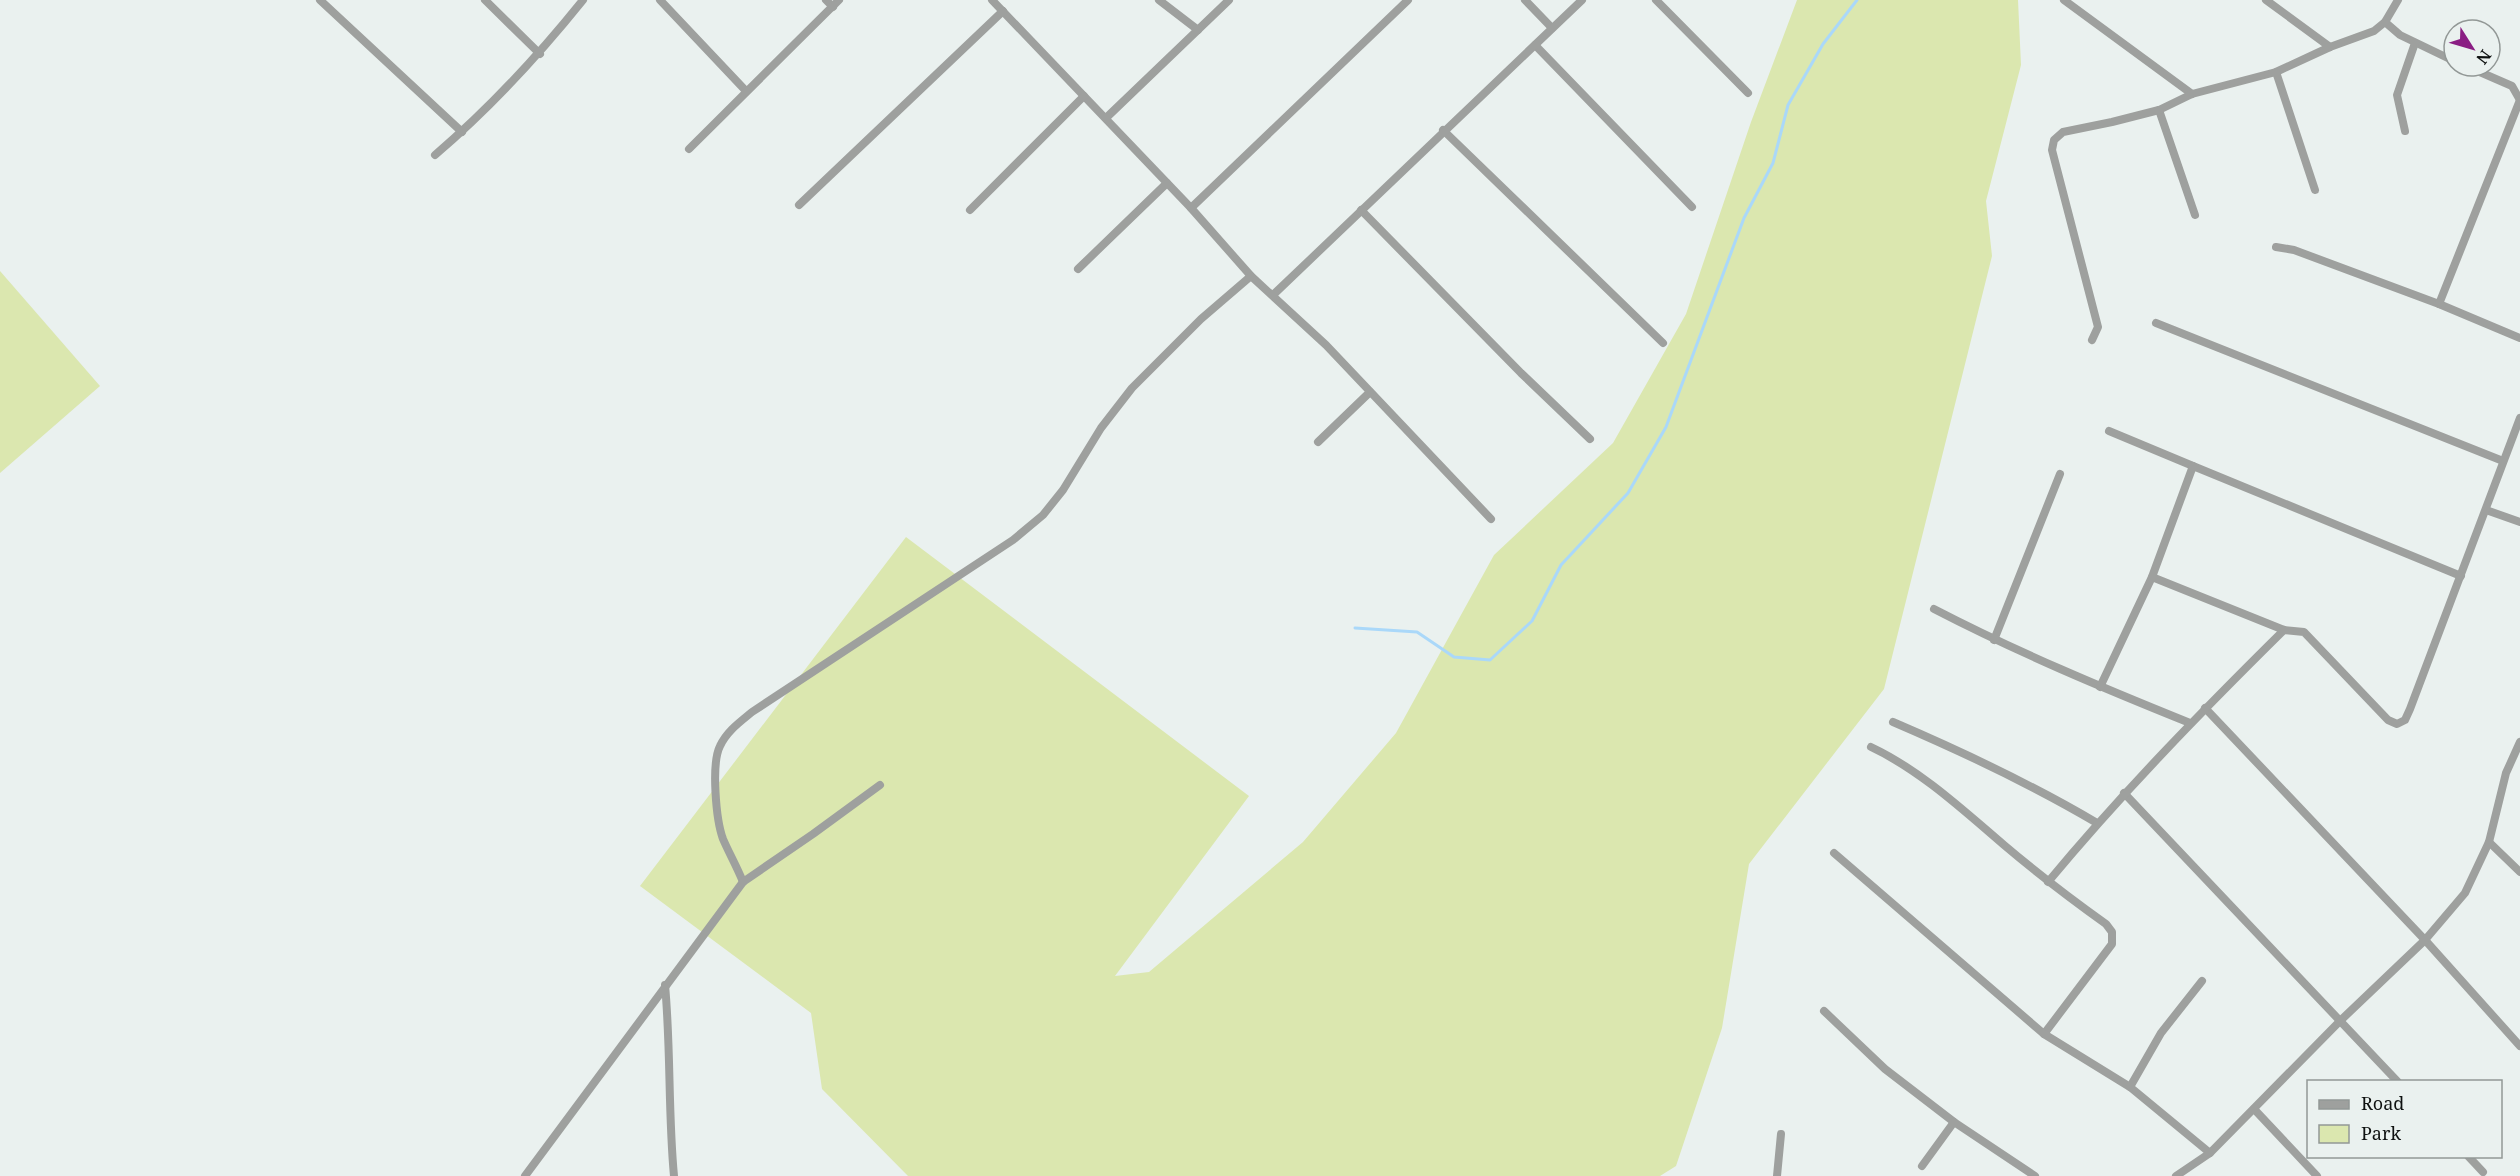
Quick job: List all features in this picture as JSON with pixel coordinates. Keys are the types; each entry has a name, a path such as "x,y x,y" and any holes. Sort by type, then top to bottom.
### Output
{"street":[{"path":"320,0 462,132"},
{"path":"485,0 540,54"},
{"path":"435,155 462,132 540,54 583,0"},
{"path":"660,0 746,92"},
{"path":"992,0 1191,208 1251,276 1326,345 1491,519"},
{"path":"1159,0 1198,30"},
{"path":"1106,118 1229,0"},
{"path":"1191,208 1408,0"},
{"path":"1525,0 1552,28"},
{"path":"1273,295 1443,130 1582,0"},
{"path":"1656,0 1748,93"},
{"path":"2064,0 2192,94"},
{"path":"2266,0 2330,46"},
{"path":"2092,340 2098,327 2052,150 2054,140 2063,132 2159,110 2192,94 2276,72 2330,46 2374,32 2385,22 2398,0"},
{"path":"689,149 833,2"},
{"path":"799,205 1003,11"},
{"path":"2385,22 2400,35 2442,55"},
{"path":"2405,131 2397,95 2415,43"},
{"path":"1534,45 1692,207"},
{"path":"2276,72 2315,190"},
{"path":"2439,304 2520,100 2512,86 2494,78"},
{"path":"970,210 1084,96"},
{"path":"2159,110 2195,215"},
{"path":"1443,130 1664,343"},
{"path":"1078,269 1167,183"},
{"path":"1360,210 1521,373 1590,439"},
{"path":"2276,247 2294,250 2439,304 2520,338"},
{"path":"743,882 722,837 717,806 716,764 719,747 729,731 752,712 1013,540 1042,515 1064,490 1101,428 1132,388 1202,319 1251,276"},
{"path":"2156,323 2503,461"},
{"path":"1318,442 1370,392"},
{"path":"2152,577 2284,630 2304,632 2388,720 2397,724 2404,720 2410,709 2520,418"},
{"path":"2109,431 2461,576"},
{"path":"2100,687 2152,577 2193,466"},
{"path":"1994,640 2060,474"},
{"path":"2486,510 2520,522"},
{"path":"1934,609 1994,640 2100,687 2190,723"},
{"path":"2048,882 2124,793 2190,723 2284,630"},
{"path":"2205,708 2425,940 2520,1046"},
{"path":"1893,722 1958,749 2040,789 2097,823"},
{"path":"2176,1176 2210,1153 2340,1021 2425,940 2465,892 2489,842 2505,773 2520,742"},
{"path":"1871,747 1895,758 1966,813 2048,882 2106,924 2112,932 2112,944 2044,1034"},
{"path":"525,1176 743,882 880,786"},
{"path":"2124,793 2396,1080"},
{"path":"2489,842 2520,872"},
{"path":"1834,853 2044,1034 2130,1087 2210,1153"},
{"path":"2130,1087 2161,1033 2202,981"},
{"path":"665,985 674,1176"},
{"path":"1824,1011 1885,1069 1954,1122 2035,1176"},
{"path":"2254,1108 2317,1176"},
{"path":"1922,1166 1954,1122"},
{"path":"1777,1176 1781,1134"},
{"path":"2470,1158 2483,1172"}],"green space":[{"path":"1797,0 2018,0 2021,65 1986,201 1992,256 1884,689 1749,864 1722,1028 1676,1166 1660,1176 908,1176 822,1089 811,1013 640,886 906,537 1249,796 1115,976 1149,972 1303,842 1396,733 1494,555 1613,443 1686,314 1751,122"},
{"path":"0,271 100,386 0,473"}],"waterway":[{"path":"1355,628 1417,632 1454,657 1490,660 1532,621 1561,565 1628,493 1666,427 1744,218 1773,163 1788,105 1823,44 1857,0"}]}
